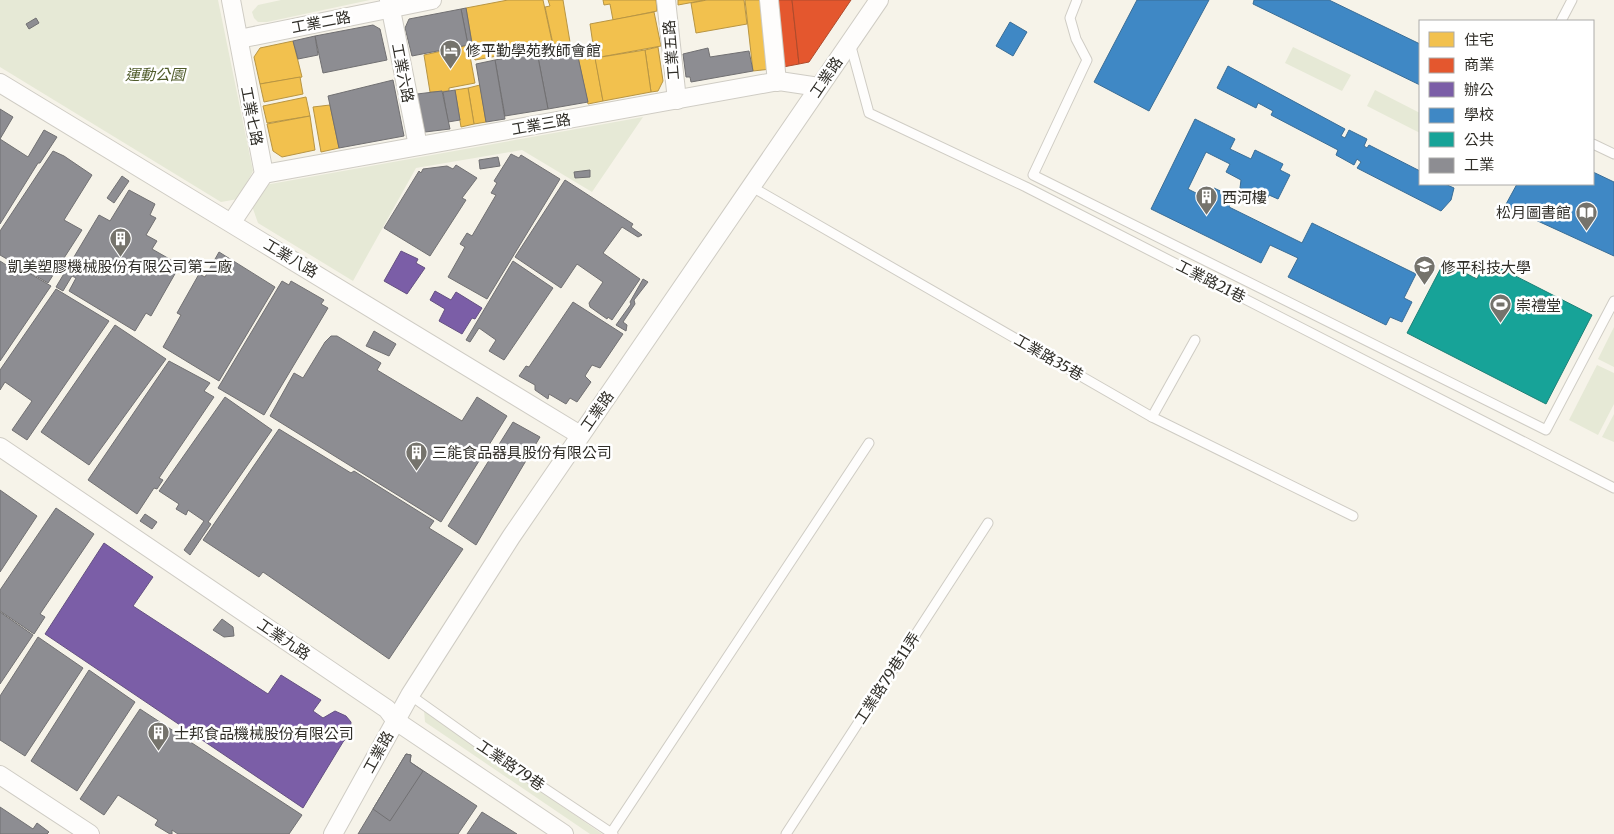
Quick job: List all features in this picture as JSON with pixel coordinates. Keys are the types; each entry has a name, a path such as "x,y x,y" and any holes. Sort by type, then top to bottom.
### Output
{"street":[{"name":"工業七路","path":"231,0 264,174"},
{"name":"工業二路","path":"239,39 390,4 432,0"},
{"name":"工業五路","path":"666,0 677,100"},
{"path":"769,0 777,82"},
{"name":"工業路","path":"333,834 410,695 511,538 878,0"},
{"name":"工業六路","path":"390,4 418,146"},
{"name":"工業三路","path":"264,174 777,82 819,87"},
{"name":"工業八路","path":"0,83 232,222 580,435"},
{"path":"232,222 264,174"},
{"name":"工業九路","path":"0,447 387,709 396,721 564,834"},
{"path":"0,775 90,834"}],"lane":[{"path":"1026,187 1087,60 1076,40 1070,18 1077,0"},
{"path":"1562,20 1572,0"},
{"name":"工業路21巷","path":"850,43 869,113 1026,187 1614,488"},
{"path":"1594,144 1614,154"},
{"path":"1033,175 1546,430 1614,301"},
{"name":"工業路35巷","path":"752,187 1152,417 1353,516"},
{"path":"1152,417 1194,340"},
{"path":"612,834 869,443"},
{"name":"工業路79巷11弄","path":"786,834 988,523"},
{"name":"工業路79巷","path":"410,695 493,754 612,834"}],"green space":[{"name":"運動公園","path":"0,0 218,0 253,171 238,199 221,202 0,67"},
{"path":"281,0 370,0 267,22 258,22 254,18 252,12 258,5"},
{"path":"1293,47 1351,75 1342,91 1285,63"},
{"path":"1375,90 1419,112 1419,132 1367,106"},
{"path":"643,117 592,192 522,150 416,168 353,281 258,223 252,206 265,185"},
{"path":"1614,327 1614,367 1598,359"},
{"path":"1597,365 1614,373 1614,404 1598,435 1569,420"},
{"path":"1614,414 1614,442 1602,437"},
{"path":"424,710 602,834 590,834 425,722"}],"building: 住宅":[{"path":"508,0 543,0 553,46 475,60 466,8"},
{"path":"548,0 563,0 570,42 553,44 545,7 550,6"},
{"path":"603,0 656,0 657,11 613,20 610,4 604,5"},
{"path":"678,0 705,0 678,5"},
{"path":"707,0 744,0 747,24 696,33 691,3"},
{"path":"745,0 764,0 771,69 753,71"},
{"path":"654,12 661,46 595,58 590,24"},
{"path":"293,41 302,77 260,84 254,57 260,48"},
{"name":"修平勤學苑教師會館","path":"468,45 475,83 449,88 449,91 430,92 424,55"},
{"path":"593,45 603,101 588,104 576,48"},
{"path":"658,47 663,81 658,91 651,92 645,50"},
{"path":"645,50 651,92 603,101 595,58"},
{"path":"300,77 303,94 264,102 260,84"},
{"path":"480,85 486,122 474,124 468,88"},
{"path":"468,88 474,124 461,127 455,90"},
{"path":"306,97 310,116 267,123 263,106"},
{"path":"330,105 339,148 321,152 313,107"},
{"path":"310,116 315,150 282,157 273,151 267,124"}],"building: 商業":[{"path":"777,0 792,0 799,64 783,67"},
{"path":"792,0 851,0 809,62 799,64"}],"building: 辦公":[{"path":"401,251 418,259 416,263 425,268 407,294 384,281"},
{"path":"435,291 451,300 456,292 482,308 475,319 472,318 462,334 439,321 445,309 430,300"},
{"path":"104,543 153,577 133,606 268,694 281,675 321,700 313,711 323,718 335,711 346,716 351,722 350,734 343,742 303,808 45,634"}],"building: 學校":[{"path":"1137,0 1209,0 1149,111 1094,82"},
{"path":"1254,0 1329,0 1419,44 1419,85 1253,4"},
{"path":"1010,22 1027,32 1013,56 996,46"},
{"path":"1228,66 1345,129 1341,136 1345,138 1349,130 1367,139 1364,146 1367,148 1369,145 1419,170 1419,185 1447,185 1454,188 1451,200 1441,211 1357,168 1361,162 1357,159 1354,165 1336,155 1338,150 1271,115 1273,111 1258,103 1256,108 1217,88"},
{"name":"西河樓","path":"1195,119 1235,139 1230,149 1251,159 1255,150 1283,164 1280,170 1290,175 1278,199 1269,195 1266,201 1240,188 1241,180 1226,172 1230,164 1206,152 1188,189 1208,199 1214,188 1233,197 1229,207 1302,243 1312,223 1416,274 1404,298 1412,302 1402,322 1390,317 1386,325 1288,277 1298,258 1270,245 1261,263 1151,209"},
{"name":"松月圖書館","path":"1594,172 1614,182 1614,256 1505,206 1516,185 1594,185"}],"building: 公共":[{"name":"崇禮堂","path":"1486,261 1592,315 1546,404 1407,333 1444,262 1477,279"}],"building: 工業":[{"path":"466,8 472,44 468,45 461,9"},
{"path":"461,9 468,45 412,56 405,28 409,19"},
{"path":"36,18 39,23 29,29 26,24"},
{"path":"373,25 380,29 387,60 323,73 315,36"},
{"path":"315,36 318,55 298,59 293,41"},
{"path":"572,46 572,48 576,48 588,102 548,109 537,52"},
{"path":"708,48 710,57 749,51 753,71 691,82 690,77 686,77 683,54"},
{"path":"537,52 548,109 505,116 495,60"},
{"path":"495,60 505,119 486,122 476,64"},
{"path":"393,80 404,136 339,148 328,96"},
{"path":"455,90 460,120 448,122 443,92"},
{"path":"442,91 450,129 425,132 417,94"},
{"path":"0,109 13,117 0,139"},
{"path":"44,130 57,137 40,163 38,163 0,224 0,139 28,157"},
{"path":"53,151 64,156 92,175 64,220 82,230 48,283 0,255 0,231"},
{"path":"511,154 519,158 521,155 560,179 487,299 448,277 465,247 460,244 467,233 472,236 496,195 491,193 497,183 494,181"},
{"path":"498,157 500,166 480,169 479,160"},
{"path":"456,165 477,178 462,198 466,200 430,256 384,228 419,171 421,173 423,169 447,166 453,169"},
{"path":"590,170 590,177 575,178 574,172"},
{"path":"122,176 129,181 114,203 107,198"},
{"path":"565,180 633,224 631,227 642,235 638,237 622,227 603,253 640,279 612,320 608,317 607,319 590,307 589,303 603,282 577,264 561,288 515,257"},
{"name":"凱美塑膠機械股份有限公司第二廠","path":"129,190 155,204 150,215 156,218 146,235 157,241 152,249 180,265 151,316 146,313 135,331 69,291 76,278 72,276 63,291 56,287 99,215 110,221"},
{"path":"219,252 275,287 219,381 163,347 181,315 177,313 199,274 205,277"},
{"path":"0,261 14,270 17,266 51,286 0,361"},
{"path":"513,261 553,288 504,360 489,351 496,340 479,328 470,342 466,340"},
{"path":"643,279 648,282 634,300 635,304 623,322 627,325 626,331 616,325 631,304 630,302"},
{"path":"282,281 289,285 291,281 324,300 321,304 328,308 264,415 218,388"},
{"path":"56,289 109,321 27,440 12,430 32,401 5,382 0,390 0,370"},
{"path":"573,302 623,334 600,368 592,365 585,376 591,382 577,402 570,398 566,404 549,394 548,399 535,390 535,385 519,376 526,366 529,367"},
{"path":"115,325 166,359 89,465 41,432"},
{"path":"374,331 396,344 389,356 366,346"},
{"name":"三能食品器具股份有限公司","path":"331,336 337,336 381,363 377,370 462,421 477,397 507,416 441,522 270,416 294,373 303,378 325,342"},
{"path":"169,361 210,383 204,391 214,397 159,478 163,480 157,489 154,488 137,514 88,480"},
{"path":"225,397 272,430 208,522 211,524 190,555 184,550 204,521 188,510 186,515 176,509 179,504 159,491"},
{"path":"513,422 540,437 476,545 448,526"},
{"path":"279,429 351,473 354,471 434,521 429,528 463,549 389,659 263,572 259,577 203,540"},
{"path":"0,490 37,516 0,572"},
{"path":"56,508 94,534 40,614 45,617 34,634 0,611 0,590"},
{"path":"145,514 157,522 152,529 140,521"},
{"path":"0,612 33,635 0,684"},
{"path":"222,619 233,627 234,636 224,637 213,630"},
{"path":"38,637 83,668 25,756 0,740 0,696"},
{"path":"89,670 135,702 77,791 31,761"},
{"name":"士邦食品機械股份有限公司","path":"140,709 302,815 289,834 178,834 172,830 172,834 170,834 155,825 158,820 118,795 104,815 80,799"},
{"path":"406,754 411,755 410,762 477,806 458,834 358,834"},
{"path":"406,754 411,755 410,762 423,771 390,821 373,809"},
{"path":"0,807 33,829 37,823 49,832 47,834 0,834"},
{"path":"482,812 517,834 467,834"}],"place":[{"name":"修平勤學苑教師會館","path":"450,69"},
{"name":"西河樓","path":"1206,216"},
{"name":"松月圖書館","path":"1587,231"},
{"name":"凱美塑膠機械股份有限公司第二廠","path":"120,257"},
{"name":"修平科技大學","path":"1425,286"},
{"name":"崇禮堂","path":"1500,324"},
{"name":"三能食品器具股份有限公司","path":"416,471"},
{"name":"士邦食品機械股份有限公司","path":"158,752"}]}
